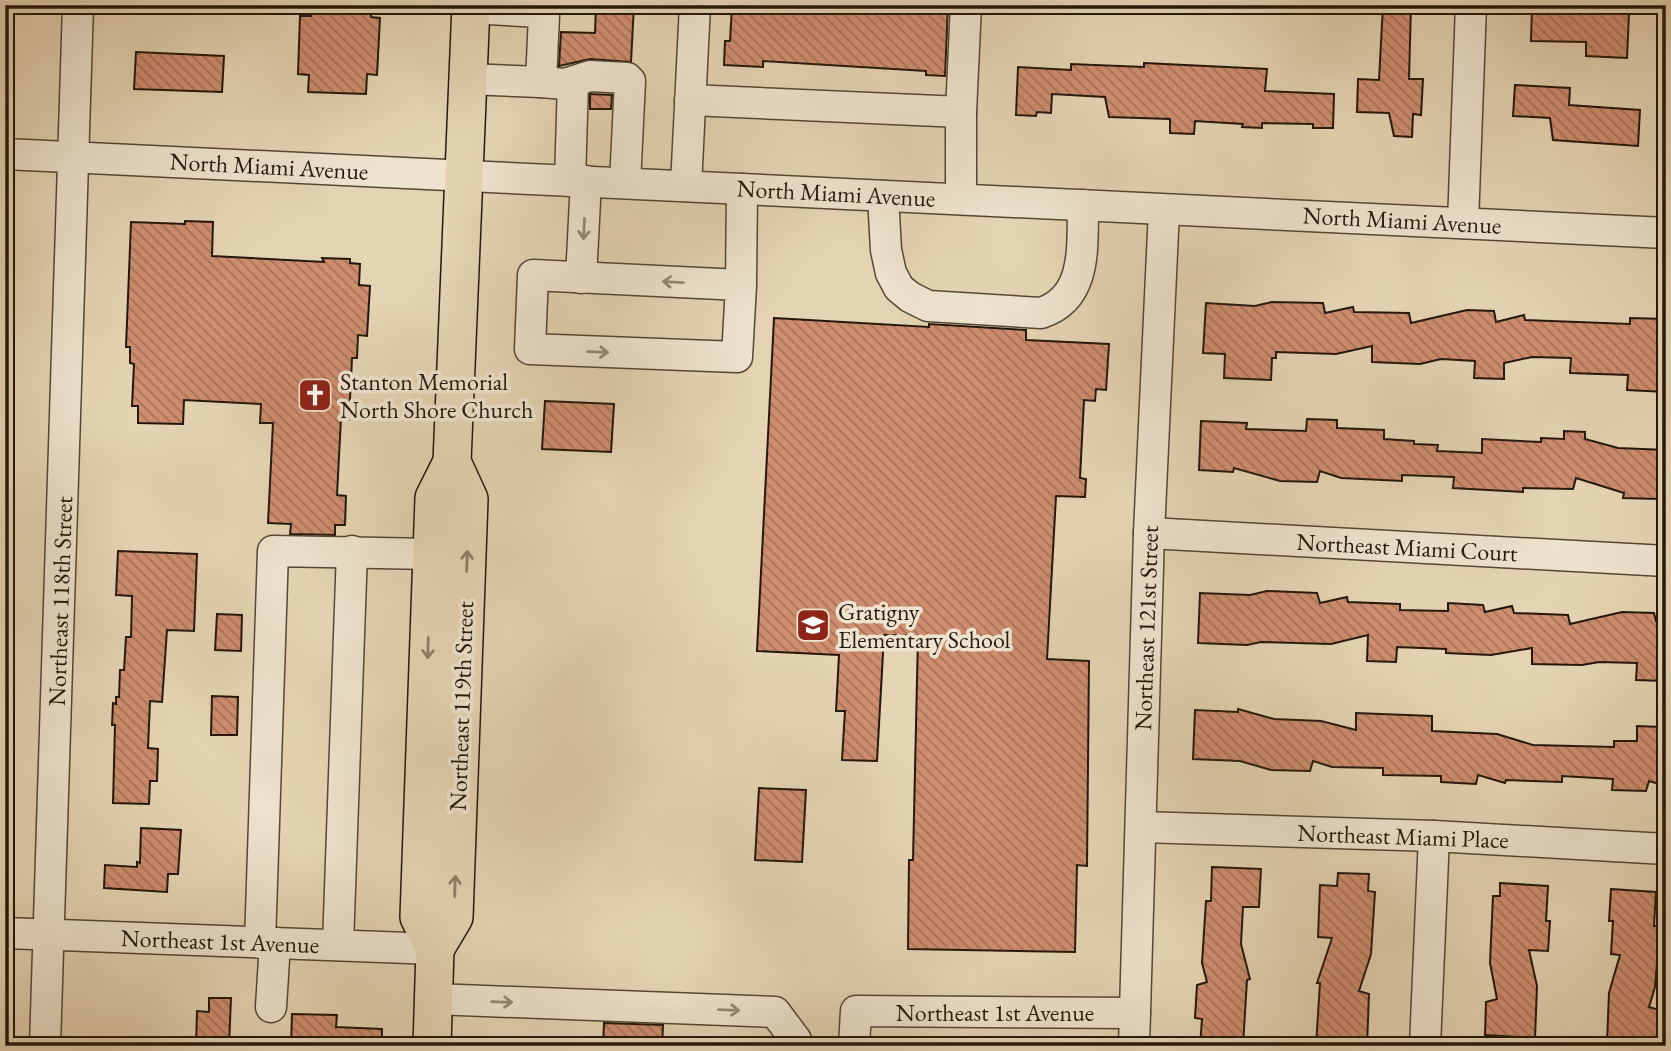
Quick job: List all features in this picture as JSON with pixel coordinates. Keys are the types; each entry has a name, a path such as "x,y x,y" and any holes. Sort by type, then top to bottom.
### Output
{"main road":[{"name":"Northeast 119th Street","path":"432,1046 435,949 419,917 434,498 452,462 471,6"},
{"name":"Northeast 119th Street","path":"435,949 453,917 469,499 452,462"}],"street":[{"name":"Northeast 118th Street","path":"45,1046 78,5"},
{"path":"686,186 695,5"},
{"path":"961,199 961,112 966,5"},
{"path":"1463,223 1471,5"},
{"path":"471,6 540,12 544,15 541,82"},
{"path":"468,79 565,84 590,76 627,78 630,81 625,183"},
{"path":"573,82 581,278"},
{"path":"690,100 961,112"},
{"name":"North Miami Avenue","path":"5,154 1666,233"},
{"path":"741,285 533,275 530,349 737,357 741,285 742,189"},
{"path":"883,196 886,250 891,273 899,288 910,297 928,306 1041,313 1055,309 1069,296 1077,278 1082,248 1083,205"},
{"name":"Northeast 121st Street","path":"1134,1046 1149,533 1164,210"},
{"name":"Northeast Miami Court","path":"1149,533 1666,561"},
{"path":"271,1007 267,943 273,551 432,554"},
{"path":"338,945 352,551"},
{"name":"Northeast Miami Place","path":"1141,827 1434,836 1666,849"},
{"path":"1425,1046 1434,836"},
{"name":"Northeast 1st Avenue","path":"5,933 435,949"},
{"path":"434,999 775,1012 796,1040 796,1046"},
{"name":"Northeast 1st Avenue","path":"854,1046 856,1011 1135,1013"}],"building":[{"path":"311,5 372,5 371,17 380,18 377,75 367,74 366,94 308,92 309,75 298,74 300,16 311,16"},
{"path":"596,5 634,5 631,62 590,59 559,66 561,32 595,33"},
{"path":"732,5 948,5 945,76 926,75 926,71 763,61 763,67 724,65 725,41 730,41"},
{"path":"1383,5 1411,5 1409,79 1423,79 1421,115 1413,114 1412,137 1394,136 1389,113 1357,112 1358,79 1379,80"},
{"path":"1532,5 1593,5 1593,13 1629,14 1627,58 1586,56 1586,42 1531,41"},
{"path":"136,52 224,56 222,92 134,89"},
{"path":"1144,63 1267,69 1265,91 1334,94 1333,128 1313,128 1313,124 1262,123 1262,128 1242,127 1243,124 1195,121 1194,134 1170,133 1170,119 1109,117 1105,97 1052,94 1051,113 1037,112 1036,116 1016,115 1018,67 1071,70 1071,64 1144,67"},
{"path":"1515,85 1570,88 1569,105 1640,110 1638,146 1553,140 1550,118 1513,116"},
{"path":"590,94 612,95 611,109 590,109"},
{"path":"185,221 213,222 212,256 324,262 322,258 350,259 350,263 360,264 359,285 370,286 367,336 358,335 357,358 352,358 349,419 341,418 337,495 346,496 345,525 335,525 335,535 290,534 291,524 268,523 273,423 260,423 261,404 184,400 183,424 138,423 138,406 132,406 134,364 130,363 130,347 126,347 131,222 185,224"},
{"path":"1272,302 1323,303 1325,313 1353,307 1354,312 1409,313 1411,323 1467,310 1494,311 1496,322 1524,315 1525,320 1630,324 1630,318 1666,319 1666,392 1627,390 1628,375 1570,373 1571,358 1532,357 1504,363 1504,379 1474,378 1475,361 1441,359 1420,364 1372,362 1372,346 1336,354 1276,352 1276,358 1272,358 1271,380 1224,378 1225,354 1203,353 1206,303 1255,306"},
{"path":"774,318 1026,330 1026,340 1109,344 1106,390 1096,389 1095,401 1084,400 1080,478 1086,479 1085,497 1056,496 1047,659 1089,661 1087,866 1077,865 1075,952 908,949 909,860 913,860 918,636 884,635 877,761 842,760 845,711 836,711 839,655 757,651"},
{"path":"545,401 614,404 611,452 542,449"},
{"path":"1307,419 1337,420 1337,428 1384,430 1384,439 1438,445 1437,451 1482,453 1482,439 1541,442 1541,438 1564,439 1564,431 1585,432 1585,439 1618,448 1666,450 1666,491 1661,489 1658,499 1623,498 1624,493 1576,478 1573,489 1523,488 1523,492 1453,488 1454,477 1402,475 1402,481 1341,478 1320,471 1317,482 1280,481 1234,468 1233,472 1199,470 1201,421 1247,423 1246,429 1306,431"},
{"path":"118,551 197,554 194,631 167,630 162,702 150,701 148,748 158,749 157,781 150,781 149,804 113,803 113,703 116,704 116,697 119,697 120,670 124,670 126,637 131,637 132,596 116,595"},
{"path":"1267,591 1317,593 1320,603 1347,597 1348,602 1400,604 1400,610 1448,611 1448,603 1483,605 1485,612 1512,606 1514,613 1568,615 1570,624 1622,612 1654,613 1656,621 1666,619 1664,681 1636,680 1637,663 1532,664 1532,648 1491,655 1446,653 1446,649 1397,647 1396,662 1367,661 1368,635 1331,644 1198,643 1200,593 1250,595"},
{"path":"217,614 242,615 241,651 215,650"},
{"path":"212,696 238,697 237,735 211,735"},
{"path":"1238,709 1274,719 1321,721 1356,730 1356,713 1432,716 1432,731 1497,734 1533,745 1614,747 1614,741 1637,741 1637,726 1661,727 1661,741 1666,742 1666,786 1649,781 1646,791 1612,790 1613,779 1562,776 1562,782 1506,780 1505,783 1478,775 1476,784 1458,783 1441,782 1441,776 1383,775 1383,768 1332,767 1313,761 1310,771 1271,770 1240,761 1193,759 1195,710 1238,712"},
{"path":"759,788 806,790 802,862 755,860"},
{"path":"141,828 181,830 178,874 168,874 167,892 104,888 105,865 137,867 137,862 140,863"},
{"path":"1212,867 1261,869 1259,907 1243,907 1241,944 1250,979 1247,980 1243,1046 1200,1046 1202,1019 1195,1018 1197,985 1207,982 1202,963 1206,901 1211,901"},
{"path":"1338,873 1369,874 1368,891 1375,892 1371,954 1359,991 1369,994 1367,1046 1316,1046 1320,983 1317,983 1332,938 1318,937 1320,885 1337,886"},
{"path":"1500,883 1548,886 1548,951 1529,950 1537,986 1535,1038 1485,1035 1486,1002 1497,999 1490,963 1493,896 1500,896"},
{"path":"1611,889 1656,892 1654,926 1660,926 1655,987 1649,1007 1659,1010 1657,1045 1607,1042 1609,993 1620,955 1611,954"},
{"path":"209,998 231,998 229,1046 196,1046 197,1011 209,1012"},
{"path":"292,1014 337,1015 336,1027 382,1029 382,1046 291,1046"},
{"path":"604,1023 663,1025 662,1046 603,1046"}],"place":[{"name":"Stanton Memorial North Shore Church","path":"315,395"},
{"name":"Gratigny Elementary School","path":"813,625"}]}
